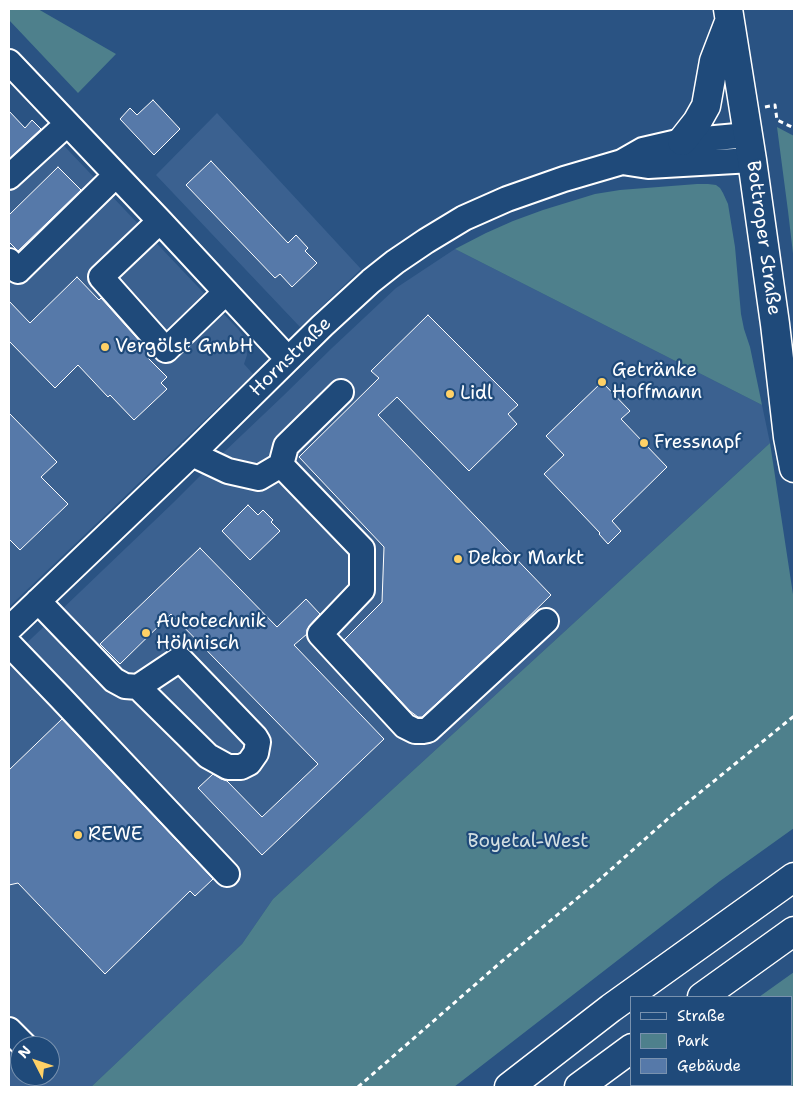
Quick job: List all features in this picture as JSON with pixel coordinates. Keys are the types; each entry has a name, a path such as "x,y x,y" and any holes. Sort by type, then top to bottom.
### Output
{"main road":[{"name":"Bottroper Straße","path":"728,15 748,135 775,324 788,437 794,468"},
{"path":"682,141 697,122 706,106 714,61 728,15"},
{"path":"509,1087 611,1008 794,877"},
{"path":"703,996 794,932"},
{"path":"579,1087 630,1049"}],"street":[{"path":"9,62 288,359"},
{"path":"9,177 67,124"},
{"name":"Hornstraße","path":"9,629 371,281 426,241 464,218 507,199 564,179 622,162 643,150 682,141 748,135"},
{"name":"Hornstraße","path":"622,162 648,166 748,135"},
{"path":"9,261 18,271 116,175"},
{"path":"160,221 101,277 166,350 226,292"},
{"path":"192,454 228,471 259,478 281,465 286,446 341,392"},
{"path":"281,465 362,549 362,590 320,634 405,726 415,731 428,730 546,621"},
{"path":"38,601 114,680 125,686 138,687 180,659 254,737 258,742 256,753 249,763 242,767 228,767 208,756 138,687"},
{"path":"9,644 226,874"}],"path":[{"path":"748,135 775,105 777,120 794,128"},
{"path":"358,1087 500,962 599,880 671,816 794,716"}],"shaded area":[{"path":"217,113 361,269 300,327 156,175"},
{"path":"50,131 238,329 244,337 246,345 247,355 244,364 253,374 9,607 9,171"},
{"path":"455,249 762,405 770,443 273,899 242,944 91,1087 9,1087 9,660 396,288"}],"green space":[{"path":"9,9 38,9 116,54 78,93 9,20"},
{"path":"777,127 794,136 794,262 788,211"},
{"path":"697,184 716,185 720,188 728,204 735,247 741,314 762,405 455,249 513,221 595,194 620,190"},
{"name":"Boyetal-West","path":"770,443 794,601 794,828 720,881 454,1087 91,1087 242,944 273,899"},
{"path":"794,972 794,1087 637,1087 793,1086 793,996 760,996"}],"building":[{"path":"153,100 180,129 154,155 120,119 130,108 137,115"},
{"path":"9,111 25,128 32,120 41,129 9,159"},
{"path":"211,161 288,243 296,235 308,248 305,251 317,263 292,287 280,274 275,278 186,185"},
{"path":"58,167 81,190 18,251 9,242 9,215"},
{"name":"Vergölst GmbH","path":"77,277 99,300 101,298 152,355 148,358 167,377 161,383 167,389 134,420 110,395 108,397 78,365 55,388 9,341 9,301 30,323"},
{"name":"Dekor Markt","path":"428,315 518,405 508,414 517,424 469,471 397,397 378,415 551,595 422,717 418,717 410,711 344,640 382,602 384,547 299,457 379,378 371,371"},
{"path":"602,382 630,411 621,419 667,467 612,521 621,531 608,544 600,533 544,474 564,455 546,436"},
{"path":"9,413 57,462 41,477 68,504 20,550 9,539"},
{"path":"248,505 258,515 263,510 280,531 250,560 222,531"},
{"path":"200,548 277,627 306,599 320,614 310,625 307,634 294,645 384,739 262,855 198,788 213,774 227,781 262,817 318,764 171,614 120,664 100,644"},
{"path":"62,719 213,879 195,896 190,891 105,974 18,883 9,885 9,770"}],"place":[{"name":"Vergölst GmbH","path":"105,347"},
{"name":"Getränke Hoffmann","path":"602,382"},
{"name":"Lidl","path":"450,394"},
{"name":"Fressnapf","path":"644,443"},
{"name":"Dekor Markt","path":"458,559"},
{"name":"Autotechnik Höhnisch","path":"146,633"},
{"name":"REWE","path":"78,835"}]}
